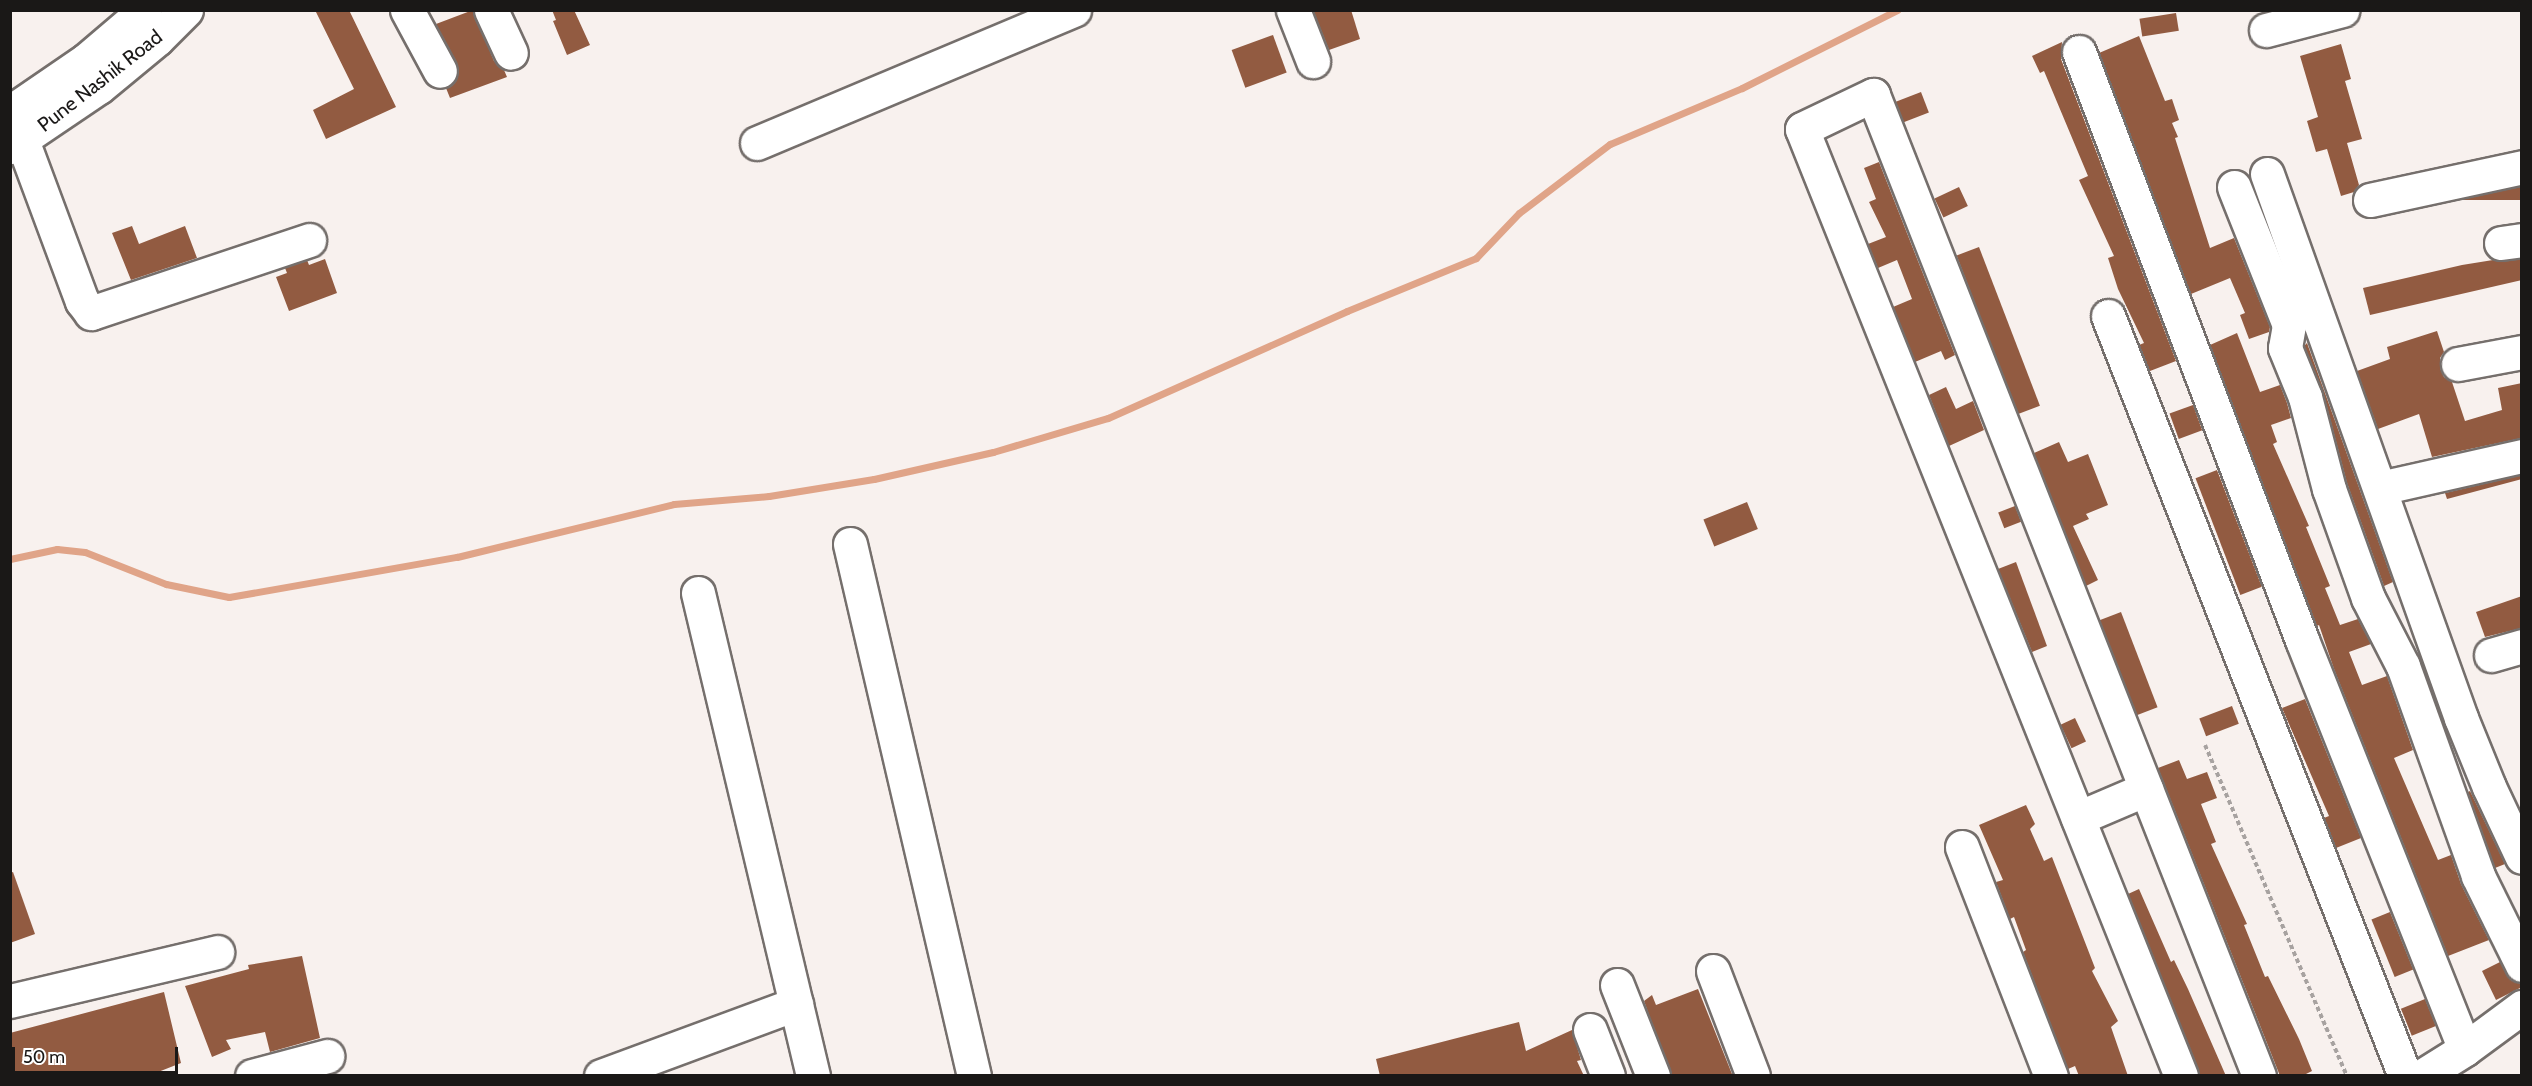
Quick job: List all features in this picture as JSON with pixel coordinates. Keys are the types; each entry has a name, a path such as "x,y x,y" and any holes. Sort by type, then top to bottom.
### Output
{"main road":[{"name":"Pune Nashik Road","path":"14,133 86,60 145,10"},
{"name":"Pune Nashik Road","path":"14,133 99,87 157,39 186,10"},
{"path":"407,10 440,71"},
{"path":"491,10 511,52"},
{"path":"757,143 1074,10"},
{"path":"1293,10 1313,61"},
{"path":"2266,30 2342,10"},
{"path":"2079,52 2297,629 2465,1049"},
{"path":"2181,1076 1802,129 1874,95 2259,1076"},
{"path":"14,133 82,301 91,313 309,240"},
{"path":"2370,200 2522,167"},
{"path":"2267,174 2461,718 2489,787 2522,857"},
{"path":"2234,187 2289,325 2285,348 2305,397 2329,489 2368,598 2403,666 2478,876 2522,965"},
{"path":"2108,316 2405,1076"},
{"path":"2458,364 2522,352"},
{"path":"2380,488 2522,456"},
{"path":"850,544 974,1076"},
{"path":"698,593 813,1076"},
{"path":"2078,818 2146,789"},
{"path":"1962,847 2051,1076"},
{"path":"10,1001 217,952"},
{"path":"1713,971 1753,1076"},
{"path":"1617,985 1653,1076"},
{"path":"601,1076 796,1004"},
{"path":"2422,1076 2465,1049 2522,1007"},
{"path":"1590,1030 1608,1076"},
{"path":"252,1076 327,1056"}],"path":[{"path":"2205,745 2347,1076"}],"building":[{"path":"315,10 349,10 396,107 326,139 313,110 354,89"},
{"path":"473,10 494,61 504,70 507,77 450,98 446,88 456,81 459,71 436,24"},
{"path":"552,10 574,10 590,45 567,55 553,21 556,20"},
{"path":"1313,10 1351,10 1360,39 1329,50"},
{"path":"2176,13 2179,31 2142,37 2139,19"},
{"path":"1273,35 1287,73 1245,88 1232,50"},
{"path":"2139,36 2165,101 2172,99 2179,120 2172,123 2178,137 2175,138 2210,248 2234,238 2270,327 2269,332 2249,339 2240,315 2245,313 2230,278 2191,294 2099,53"},
{"path":"2062,42 2061,59 2176,361 2150,371 2139,345 2144,343 2118,289 2108,258 2114,256 2079,180 2088,176 2044,71 2040,73 2032,56"},
{"path":"2341,44 2351,79 2345,81 2362,139 2347,143 2359,185 2354,192 2341,196 2327,149 2316,152 2307,121 2318,117 2300,56"},
{"path":"1921,92 1929,113 1904,122 1896,102"},
{"path":"1879,162 1955,355 1945,360 1941,351 1915,362 1893,307 1912,299 1897,260 1878,268 1868,244 1886,237 1869,202 1876,199 1864,168"},
{"path":"2440,186 2522,186 2522,200 2440,200"},
{"path":"1959,187 1968,206 1943,217 1935,198"},
{"path":"132,226 139,244 185,226 197,258 131,280 112,233"},
{"path":"1979,247 2040,406 2018,414 1957,256"},
{"path":"325,259 337,293 289,311 276,277 287,273 285,268 307,260 309,265"},
{"path":"2522,259 2522,280 2370,315 2363,288 2462,265 2493,260"},
{"path":"2437,331 2444,352 2440,358 2440,368 2444,377 2452,382 2465,421 2502,410 2498,388 2522,383 2522,438 2432,457 2419,414 2378,429 2357,371 2390,359 2387,347"},
{"path":"2237,333 2260,392 2280,385 2291,418 2271,425 2277,442 2273,444 2309,526 2306,527 2330,586 2325,588 2340,625 2358,619 2371,644 2349,652 2362,685 2387,676 2413,750 2394,758 2438,860 2451,855 2461,884 2489,940 2448,956 2334,669 2319,625 2317,626 2210,345"},
{"path":"2307,343 2393,582 2384,586 2347,483 2323,392 2304,346"},
{"path":"1946,387 1956,409 1973,401 1984,430 1949,446 1929,395"},
{"path":"2193,405 2202,430 2179,439 2170,414"},
{"path":"2059,442 2068,462 2088,454 2108,505 2086,514 2089,519 2073,526 2098,580 2086,586 2034,453"},
{"path":"2217,470 2262,587 2240,595 2196,478"},
{"path":"2522,475 2522,479 2447,499 2445,493"},
{"path":"1747,502 1758,529 1714,546 1703,520"},
{"path":"2015,506 2021,522 2004,528 1998,512"},
{"path":"2016,562 2047,646 2032,652 1998,569"},
{"path":"2522,596 2522,628 2485,637 2476,612"},
{"path":"2121,612 2158,707 2136,715 2100,620"},
{"path":"2305,699 2361,838 2336,848 2324,818 2329,816 2282,708"},
{"path":"2232,706 2239,724 2206,736 2199,719"},
{"path":"2075,718 2086,742 2071,748 2060,725"},
{"path":"2179,760 2187,779 2207,772 2217,798 2201,804 2216,842 2211,844 2247,924 2244,925 2265,977 2268,976 2312,1071 2302,1076 2280,1076 2158,768"},
{"path":"2470,791 2505,864 2495,868 2468,792"},
{"path":"2026,805 2035,824 2030,829 2044,861 2052,857 2095,968 2092,971 2118,1021 2111,1027 2128,1076 2079,1076 2075,1066 2068,1069 2023,952 2026,950 2014,917 2010,919 1996,882 2003,880 1979,825"},
{"path":"13,872 35,934 10,943 10,873"},
{"path":"2139,889 2171,962 2174,960 2188,989 2226,1076 2199,1076 2128,894"},
{"path":"2390,912 2413,969 2395,977 2371,919"},
{"path":"302,956 320,1038 270,1052 265,1032 226,1040 231,1049 212,1057 185,986 249,969 248,965"},
{"path":"2500,962 2511,980 2521,984 2522,987 2496,1000 2482,971"},
{"path":"1698,989 1732,1074 1729,1076 1671,1076 1644,1001 1652,995 1656,1005"},
{"path":"164,992 181,1063 148,1076 140,1076 139,1071 123,1076 10,1076 10,1033"},
{"path":"2425,999 2436,1026 2412,1036 2401,1009"},
{"path":"1519,1022 1526,1051 1572,1030 1581,1060 1577,1061 1584,1076 1380,1076 1376,1059"}],"waterway":[{"path":"10,559 57,549 85,552 166,584 229,597 457,557 674,504 769,496 874,479 993,452 1108,418 1347,311 1476,258 1519,213 1610,144 1742,88 1897,10"}]}
